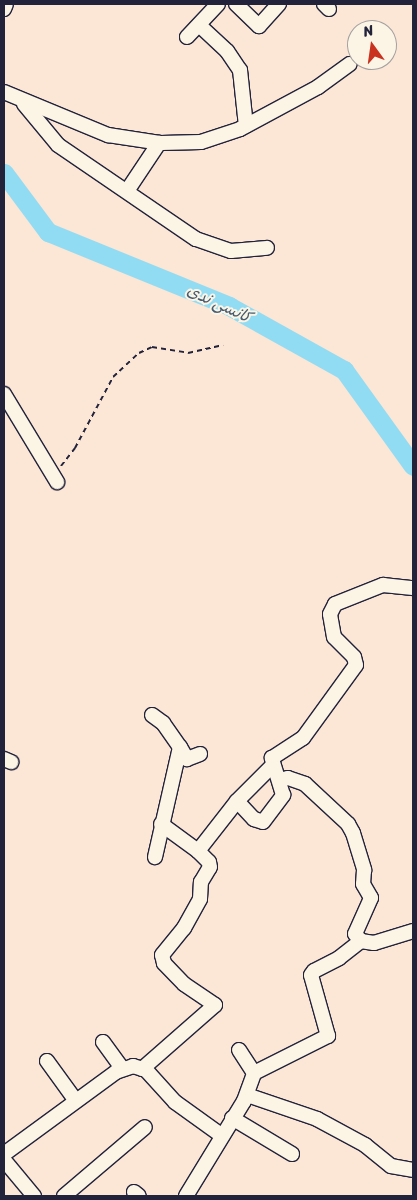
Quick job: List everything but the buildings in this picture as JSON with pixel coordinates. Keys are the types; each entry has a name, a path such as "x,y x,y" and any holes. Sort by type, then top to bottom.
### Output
{"street":[{"path":"4,9 6,4"},
{"path":"187,37 218,4"},
{"path":"236,4 259,26 279,4"},
{"path":"199,25 226,51 240,70 246,126"},
{"path":"4,92 108,135 159,143 201,142 246,126 318,87 347,66"},
{"path":"22,101 58,145 209,246 231,251 267,248"},
{"path":"127,192 159,143"},
{"path":"4,394 55,479"},
{"path":"198,851 237,801 272,766 274,755 301,740 315,724 356,665 354,657 334,636 332,608 345,597 382,585 413,588"},
{"path":"152,715 163,723 187,759 200,754"},
{"path":"155,857 180,747"},
{"path":"237,801 254,819 263,822 281,798 279,780 272,766"},
{"path":"279,780 288,778 305,784 348,824 353,833 364,870 363,884 371,898 355,934 361,941 374,944 413,931"},
{"path":"142,1069 214,1005 184,984 161,958 184,928 200,899 202,882 210,867 210,862 198,851 162,824"},
{"path":"254,1073 328,1036 311,975 361,941"},
{"path":"103,1042 122,1068"},
{"path":"186,1196 221,1135 248,1095 254,1073 240,1050"},
{"path":"48,1061 76,1100"},
{"path":"4,1154 122,1068 133,1066 142,1069 175,1102 221,1135"},
{"path":"248,1095 317,1119 366,1145 391,1166 413,1170"},
{"path":"232,1118 292,1154"},
{"path":"64,1196 145,1127"},
{"path":"4,1160 34,1196"}],"path":[{"path":"55,479 75,448 113,377 139,352 152,347 188,353 223,344"}],"waterway":[{"name":"کانسی ندی","path":"4,173 48,232 229,306 344,370 413,466"}]}
